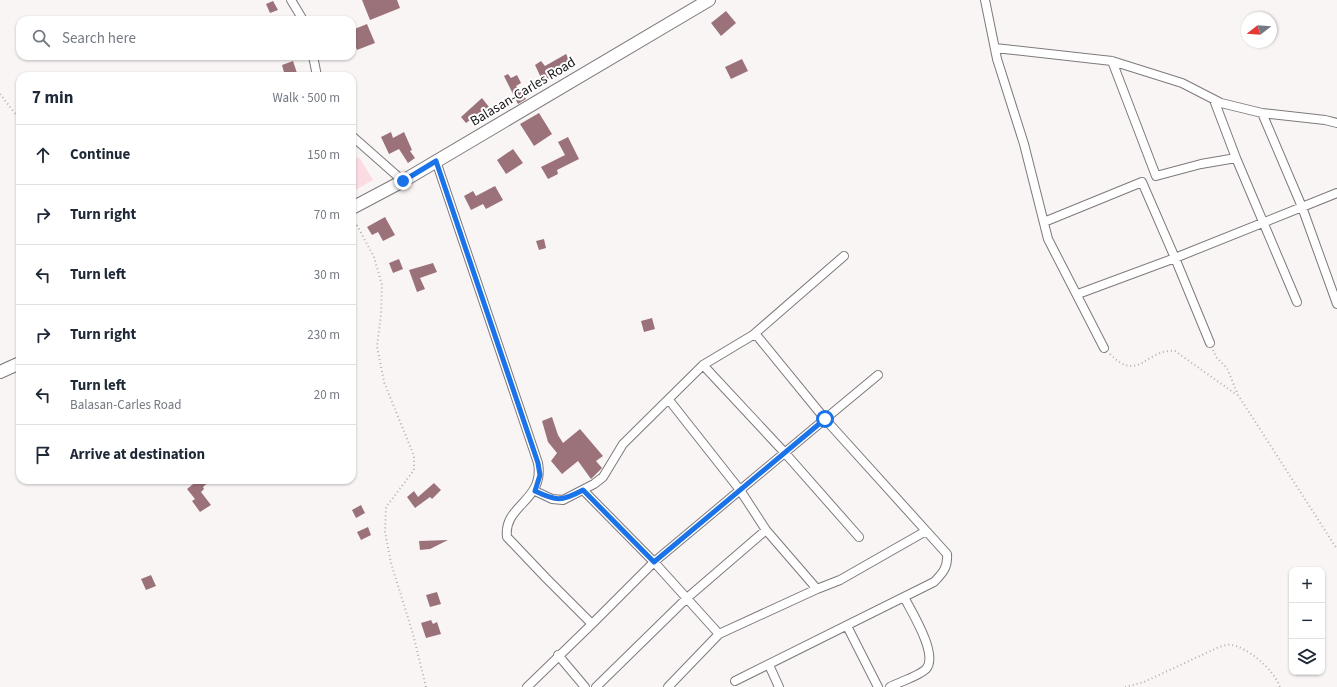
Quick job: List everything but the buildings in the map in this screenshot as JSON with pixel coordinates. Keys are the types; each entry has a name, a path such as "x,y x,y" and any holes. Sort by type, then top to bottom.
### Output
{"main road":[{"name":"Balasan-Carles Road","path":"356,206 403,181 709,0"},
{"path":"0,372 16,365"}],"street":[{"path":"291,0 301,16"},
{"path":"985,0 995,48 1024,144 1048,239 1078,294 1104,348"},
{"path":"995,48 1112,61 1182,83 1221,103 1262,113 1325,120 1337,123"},
{"path":"314,60 316,72"},
{"path":"1112,61 1156,176"},
{"path":"1214,100 1236,158 1297,302"},
{"path":"1262,113 1302,207 1337,304"},
{"path":"356,140 403,181"},
{"path":"1044,222 1156,176 1201,164 1236,158"},
{"path":"436,161 538,463 540,475 535,491 509,520 506,528 507,537 592,624"},
{"path":"1142,182 1210,343"},
{"path":"1078,294 1175,258 1337,193"},
{"path":"535,491 552,499 563,500 583,490 603,477 623,444 703,365 753,335 844,256"},
{"path":"735,681 934,582 944,572 948,562 947,554 825,419 758,337 753,335"},
{"path":"703,365 785,453 859,537"},
{"path":"527,687 536,684 558,655 592,624 654,562 878,375"},
{"path":"668,400 740,490 766,530 817,589"},
{"path":"583,490 654,562 719,634"},
{"path":"596,687 686,598 766,530"},
{"path":"668,687 719,634 840,580 926,531"},
{"path":"890,687 925,670 929,664 930,658 924,636 904,597"},
{"path":"847,626 878,687"},
{"path":"558,655 585,687"},
{"path":"769,665 779,687"}],"path":[{"path":"0,94 16,115"},
{"path":"356,223 374,257 382,285 377,346 384,382 414,456 414,470 386,507 385,532 391,563 413,634 426,687"},
{"path":"1210,343 1216,357 1227,368 1238,395 1337,549"},
{"path":"1104,348 1120,364 1132,367 1167,350 1175,351 1238,395"},
{"path":"1125,687 1144,682 1219,647 1229,644 1248,651 1270,671 1280,687"}],"shaded area":[{"path":"359,157 373,180 356,190 356,159"}],"route":[{"path":"403,181 436,161 538,463 540,475 535,491 552,499 563,500 583,490 654,562 825,419"}]}
